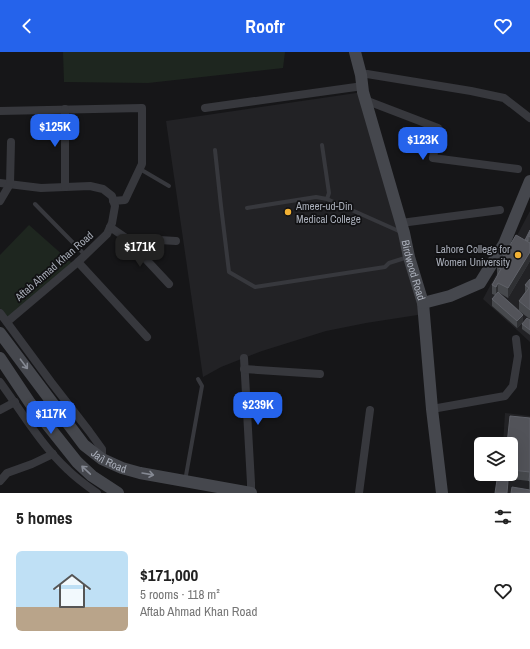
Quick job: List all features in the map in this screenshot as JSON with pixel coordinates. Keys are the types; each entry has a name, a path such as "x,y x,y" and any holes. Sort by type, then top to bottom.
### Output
{"street":[{"name":"Birdwood Road","path":"355,52 365,100 423,302 432,409 442,493"},
{"path":"205,108 362,80 367,74 471,91 504,98 530,118"},
{"path":"365,100 438,128 433,158 518,169"},
{"path":"0,110 142,108 142,164 125,200 113,201 112,196 103,189 90,186 41,188 0,183"},
{"path":"65,109 65,187"},
{"path":"0,201 10,184 11,142"},
{"path":"423,302 450,296 480,283 504,244 530,181"},
{"name":"Aftab Ahmad Khan Road","path":"7,322 78,262 107,234 112,223 115,206 113,201"},
{"path":"402,228 500,210"},
{"path":"110,227 126,238 169,284"},
{"path":"126,238 176,241"},
{"path":"78,262 147,337"},
{"path":"0,313 102,449 102,459"},
{"name":"Jail Road","path":"0,333 84,445 102,459 122,468 140,473 251,493"},
{"path":"432,409 505,396 513,386 518,356 516,339"},
{"name":"Jail Road","path":"0,358 30,403 77,462 92,476 118,493"},
{"path":"244,358 251,493"},
{"path":"244,369 320,374"},
{"path":"0,382 33,429 53,454 68,470 97,493"},
{"path":"0,410 15,402"},
{"path":"359,493 370,410"},
{"path":"0,481 8,473 53,454"}],"lane":[{"path":"322,145 329,193 327,199"},
{"path":"215,150 229,272 255,287 385,267 388,263 409,257"},
{"path":"140,169 169,186"},
{"path":"247,208 316,197 327,199 402,228"},
{"path":"35,204 85,255"},
{"path":"185,481 202,386 198,380"}],"shaded area":[{"path":"63,52 285,52 283,68 148,83 64,82"},
{"name":"Ameer-ud-Din Medical College","path":"363,92 424,314 326,331 262,351 221,367 203,377 166,121"},
{"name":"Lahore College for Women University","path":"530,211 530,342 483,299"},
{"path":"29,225 74,265 8,320 0,308 0,255"},
{"path":"505,413 530,416 530,493 500,493 501,481 518,481 518,437 503,437"}],"building":[{"path":"530,230 528,241 525,240"},
{"path":"516,235 530,243 530,252 508,288 498,283 496,287 492,285 501,269 497,267"},
{"path":"530,279 530,310 519,301 529,288 525,285"},
{"path":"498,292 523,315 517,321 492,299"},
{"path":"527,318 530,320 530,330 522,324"},
{"path":"510,416 530,418 530,472 518,471 518,437 508,437"},
{"path":"497,481 508,481 507,493 495,493"},
{"path":"512,487 530,490 530,493 511,493"}],"place":[{"name":"Ameer-ud-Din Medical College","path":"288,212"},
{"name":"Lahore College for Women University","path":"518,255"}]}
